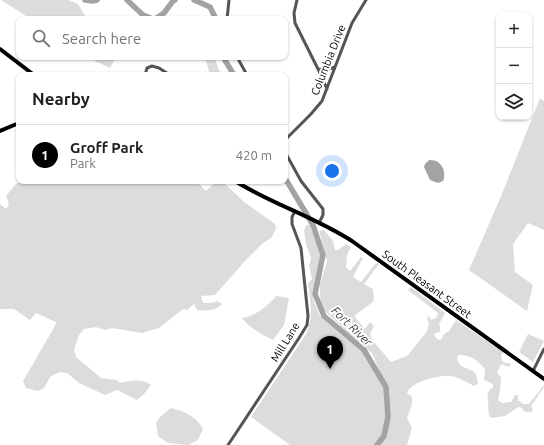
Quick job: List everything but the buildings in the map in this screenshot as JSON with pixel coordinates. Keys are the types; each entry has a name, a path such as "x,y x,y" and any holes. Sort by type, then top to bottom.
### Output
{"main road":[{"path":"0,48 30,72"},
{"path":"0,131 16,125"},
{"name":"South Pleasant Street","path":"241,184 317,222 358,245 544,379"}],"street":[{"path":"227,16 229,0"},
{"path":"297,0 294,13 295,23 327,89"},
{"name":"Columbia Drive","path":"288,137 319,105 327,89 354,21 366,0"},
{"path":"239,60 245,72"},
{"path":"146,72 147,68 152,66 165,72"},
{"path":"318,69 335,67"},
{"path":"288,157 301,181 323,209 323,215 317,222"},
{"name":"Mill Lane","path":"228,445 300,338 308,322 308,310 300,248 292,221 295,211"},
{"path":"533,371 544,349"}],"shaded area":[{"path":"1,0 68,0 78,4 85,16 26,16"},
{"path":"93,60 114,60 110,68"},
{"path":"206,60 215,60 220,72 209,71"},
{"path":"540,98 544,101 544,230 528,223 513,244 515,272 533,285 527,311 469,270 502,194"},
{"path":"429,160 437,161 442,166 444,173 443,181 438,183 430,180 424,167"},
{"path":"16,184 199,184 206,191 214,184 225,184 244,202 275,224 276,228 272,237 262,244 246,260 215,295 201,296 203,303 217,301 222,304 217,308 197,310 194,304 187,310 183,309 159,328 142,333 112,328 105,330 96,327 84,329 79,335 74,350 76,357 101,378 117,380 120,383 144,381 151,385 137,400 117,390 105,395 79,383 67,373 60,372 51,376 44,388 38,391 26,388 23,381 56,322 36,313 30,320 14,309 0,309 0,204 6,209 9,203 6,196"},
{"path":"306,225 310,225 322,255 313,299 320,316 335,322 334,324 369,354 383,380 372,353 352,337 323,309 320,297 320,285 327,261 319,231 324,230 333,241 335,250 338,250 346,244 351,247 347,255 346,267 350,271 361,257 363,258 353,277 361,282 376,263 379,264 364,284 373,289 374,301 354,316 365,329 370,322 374,326 370,334 373,341 391,362 407,356 427,331 429,324 427,318 429,316 431,320 436,318 438,313 408,290 411,287 445,313 439,324 440,332 435,333 434,335 437,339 441,340 456,320 503,352 501,356 503,362 511,364 509,367 501,364 497,373 501,377 498,400 502,403 511,402 515,395 518,395 518,400 523,404 529,404 544,385 531,406 533,410 531,412 525,412 522,408 518,407 505,416 491,418 489,412 488,395 493,387 493,384 484,380 485,369 477,361 471,357 458,355 457,360 461,366 473,371 476,374 478,384 474,386 455,377 443,376 428,379 414,385 407,393 412,397 412,404 407,418 412,428 407,445 290,445 251,417 306,334 308,328 311,309 308,283 312,279 309,266 311,258 306,244 304,231"},
{"path":"276,296 289,298 284,325 273,340 252,328 242,318 252,315 260,310 269,304"},
{"path":"528,334 544,341 533,362 519,352"},
{"path":"171,408 190,415 197,421 203,429 198,440 188,445 168,443 158,436 156,423 160,417"}],"waterway":[{"name":"Fort River","path":"85,0 97,0"},
{"name":"Fort River","path":"127,0 146,16"},
{"name":"Fort River","path":"160,16 175,0"},
{"name":"Fort River","path":"194,0 210,7 214,16"},
{"name":"Fort River","path":"225,60 232,72"},
{"name":"Fort River","path":"288,183 313,225 323,255 315,294 324,316 364,350 386,387 388,417 384,436 377,445"}],"place":[{"name":"Groff Park","path":"330,369"}]}
